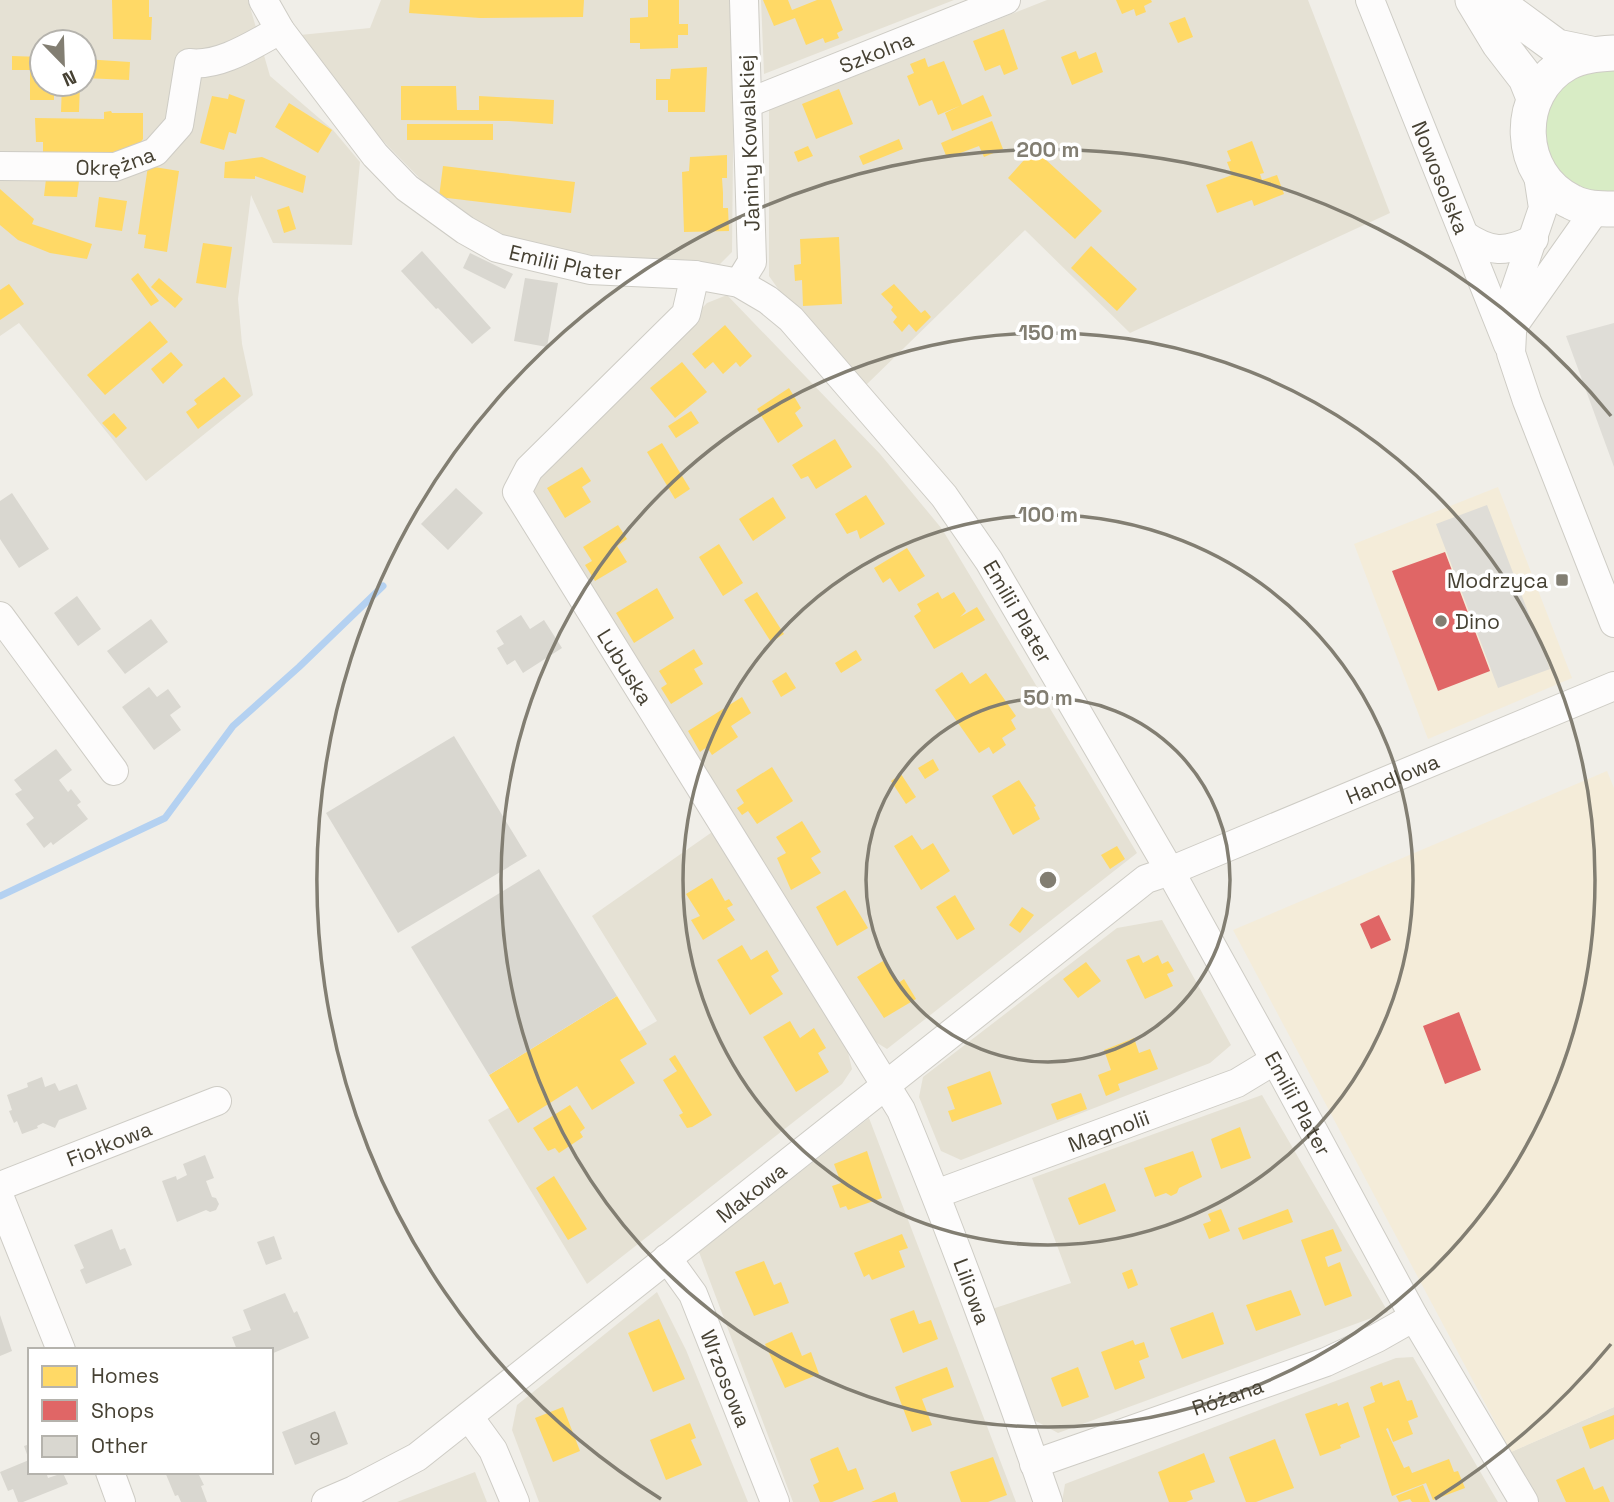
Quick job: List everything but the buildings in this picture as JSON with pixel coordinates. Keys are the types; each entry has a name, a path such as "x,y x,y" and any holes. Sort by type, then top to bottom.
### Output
{"street":[{"name":"Emilii Plater","path":"263,0 280,30 375,155 407,188 465,230 497,248 590,270 695,275 739,283 768,300 791,319 944,496 989,561 1170,871 1414,1317 1524,1502"},
{"name":"Janiny Kowalskiej","path":"739,283 752,262 744,0"},
{"name":"Szkolna","path":"748,103 1006,0"},
{"name":"Nowosolska","path":"1370,0 1511,353 1527,401 1614,623"},
{"path":"1473,0 1499,43 1526,78 1534,98"},
{"path":"1493,0 1558,47 1602,54"},
{"name":"Okrężna","path":"0,166 115,167 155,152 179,125 189,63 201,64 220,58 280,30"},
{"path":"1602,54 1567,62 1548,78 1534,98 1527,122 1528,146 1537,169 1552,189 1572,202 1605,209"},
{"name":"Nowosolska","path":"1511,353 1514,293 1543,208 1537,169"},
{"name":"Nowosolska","path":"1514,325 1605,209"},
{"path":"1464,234 1480,246 1499,250 1516,248 1534,239"},
{"name":"Lubuska","path":"695,275 686,314 529,469 517,492 884,1086"},
{"path":"0,616 114,771"},
{"name":"Handlowa","path":"1170,871 1614,686"},
{"name":"Makowa","path":"326,1502 417,1457 1120,898 1146,879 1170,871"},
{"name":"Magnolii","path":"936,1194 1237,1083 1275,1059"},
{"name":"Liliowa","path":"884,1086 901,1110 936,1194 1048,1502"},
{"name":"Fiołkowa","path":"0,1186 217,1101"},
{"path":"0,1198 60,1348"},
{"name":"Wrzosowa","path":"667,1258 693,1294 775,1502"},
{"name":"Różana","path":"1034,1464 1326,1362 1414,1317"},
{"path":"469,1417 493,1450 516,1502"},
{"path":"111,1474 121,1502"}],"shaded area":[{"path":"0,0 248,0 270,76 333,130 360,162 352,245 273,243 251,195 238,299 242,344 253,395 146,481 19,323 0,336"},
{"path":"381,0 730,0 734,58 732,252 720,264 523,250 455,214 306,63 290,36 370,28"},
{"path":"761,0 954,0 764,74"},
{"path":"1047,0 1308,0 1390,213 1130,333 1025,230 865,386 791,307 769,276 769,110"},
{"path":"727,295 880,454 942,529 1137,853 887,1049 874,1041 531,495 536,477 707,303"},
{"path":"1614,323 1614,467 1566,336"},
{"path":"1498,487 1572,678 1428,739 1354,544"},
{"path":"1487,505 1550,669 1498,688 1436,524"},
{"path":"1607,771 1614,788 1614,1407 1511,1452 1233,930"},
{"path":"715,830 846,1044 852,1069 842,1084 587,1284 488,1120 657,1021 592,916"},
{"path":"1162,920 1231,1045 1210,1063 961,1160 941,1151 919,1097 923,1077 1117,928"},
{"path":"1262,1095 1388,1312 1058,1433 1034,1420 992,1309 1071,1283 1032,1178"},
{"path":"869,1118 1016,1502 793,1502 699,1252"},
{"path":"657,1292 686,1350 748,1502 539,1502 512,1430 517,1405"},
{"path":"1413,1357 1498,1502 1062,1502 1065,1484 1396,1358"},
{"path":"1614,1407 1614,1502 1536,1502 1511,1452"},
{"path":"475,1472 487,1502 397,1502"}],"green space":[{"path":"1614,66 1614,196 1597,197 1560,179 1541,144 1546,104 1574,74"}],"waterway":[{"path":"0,896 165,818 233,726 383,586"}],"place":[{"name":"Modrzyca","path":"1562,580"},
{"name":"Dino","path":"1441,621"}]}
